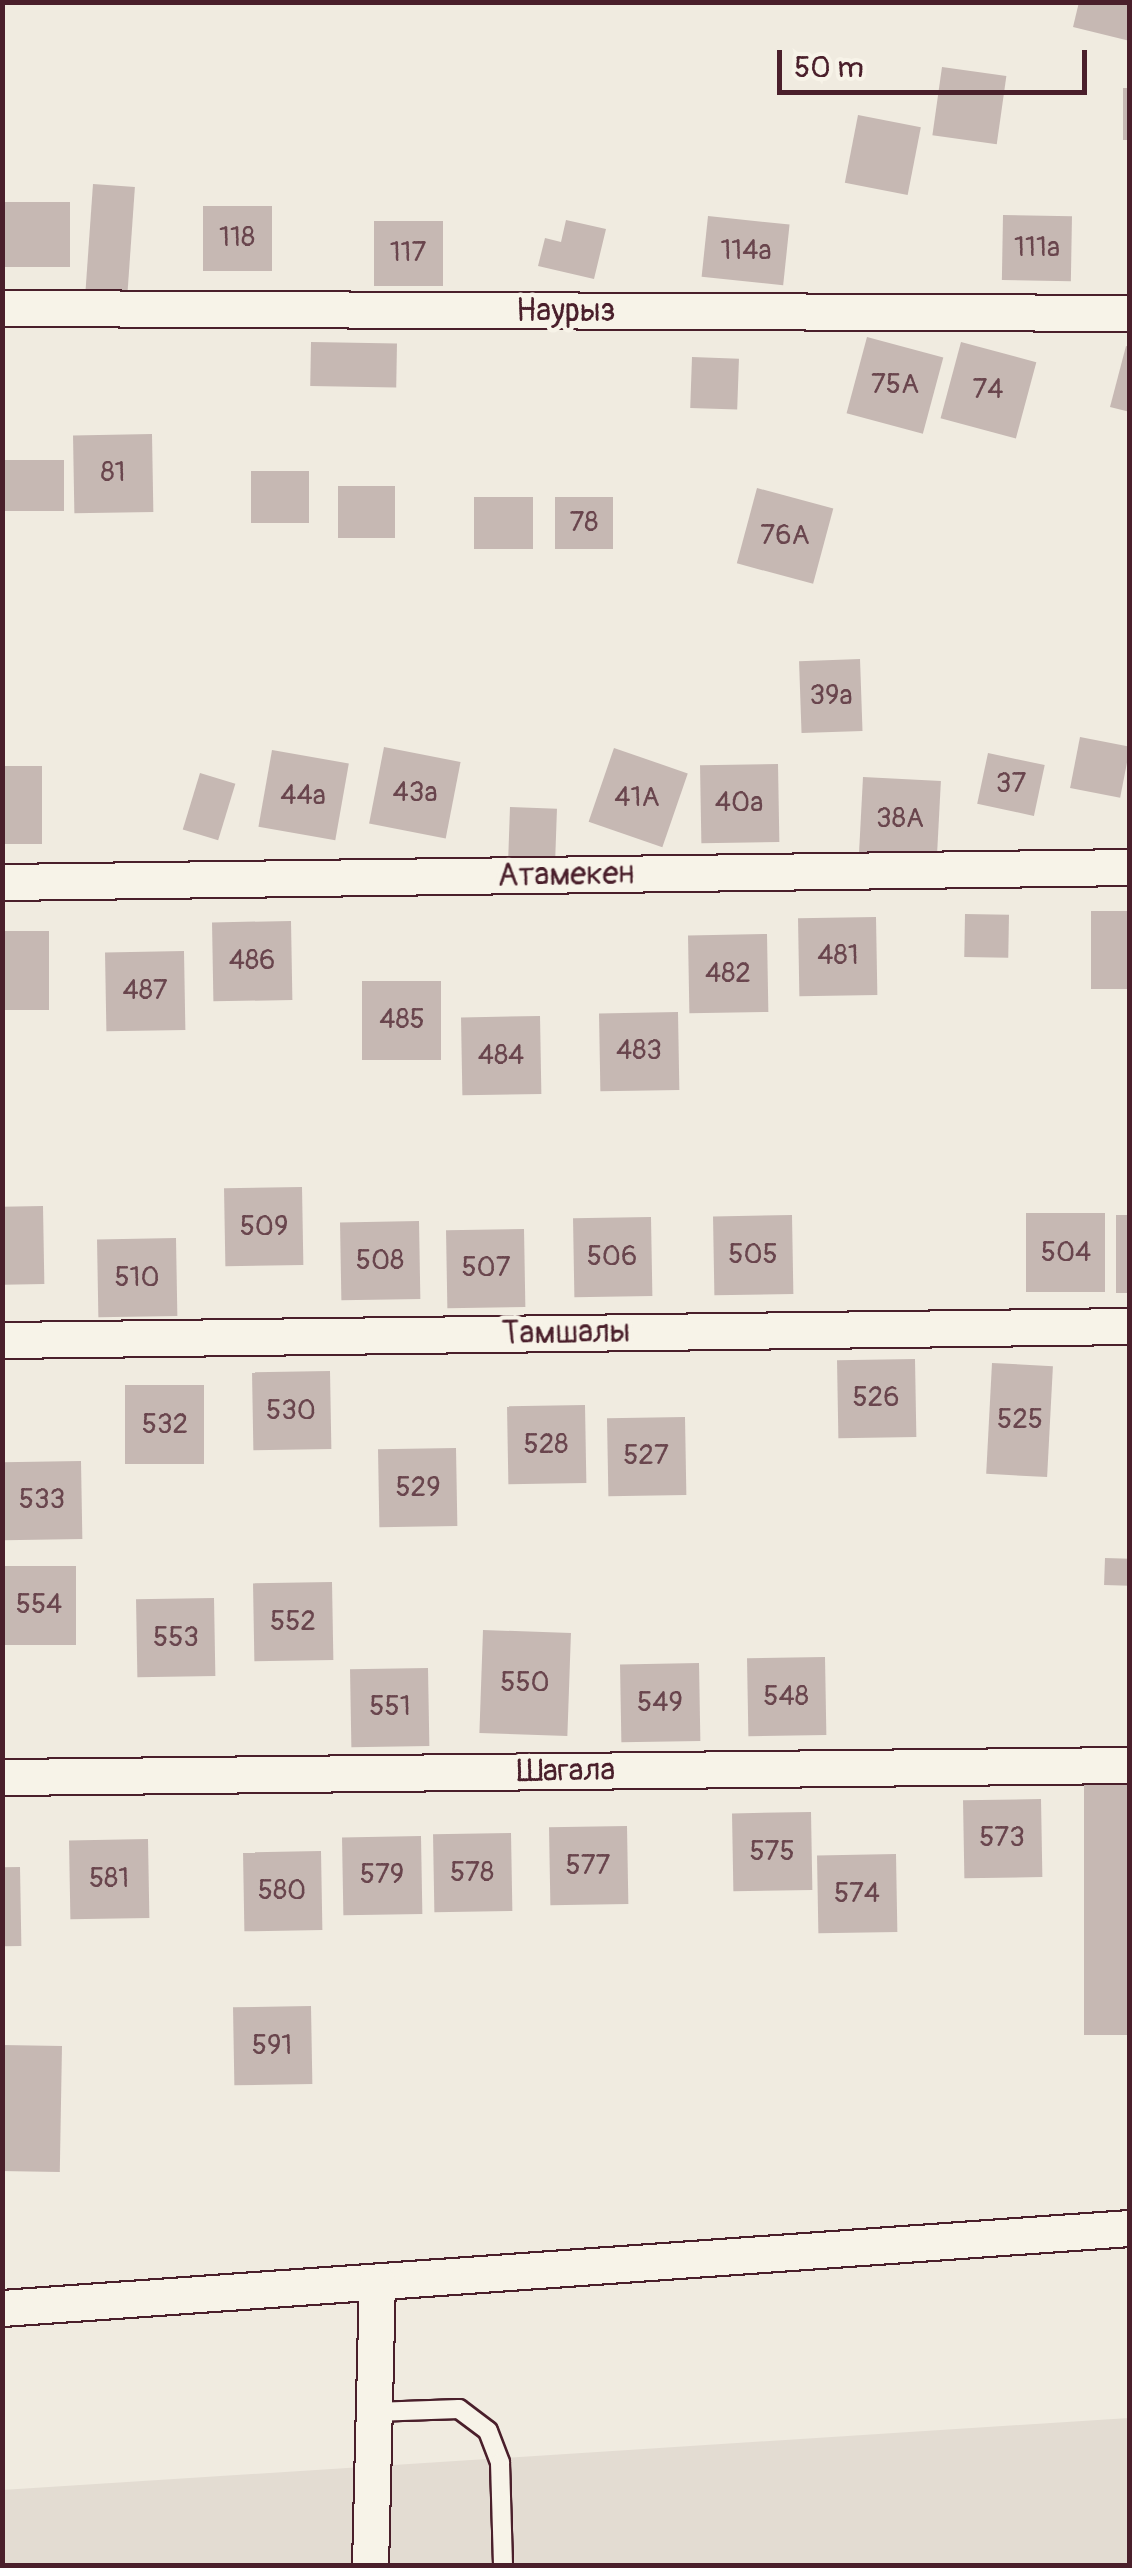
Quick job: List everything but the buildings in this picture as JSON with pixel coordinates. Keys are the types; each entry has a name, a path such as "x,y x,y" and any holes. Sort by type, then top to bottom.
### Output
{"street":[{"name":"Наурыз","path":"2,308 1130,313"},
{"name":"Атамекен","path":"2,882 1130,867"},
{"name":"Тамшалы","path":"2,1340 1130,1326"},
{"name":"Шагала","path":"2,1776 1130,1765"},
{"path":"2,2308 1130,2228"},
{"path":"370,2566 377,2282"}],"lane":[{"path":"374,2412 460,2409 488,2430 500,2463 503,2566"}],"shaded area":[{"path":"1129,2418 1129,2565 3,2565 2,2490"}]}
